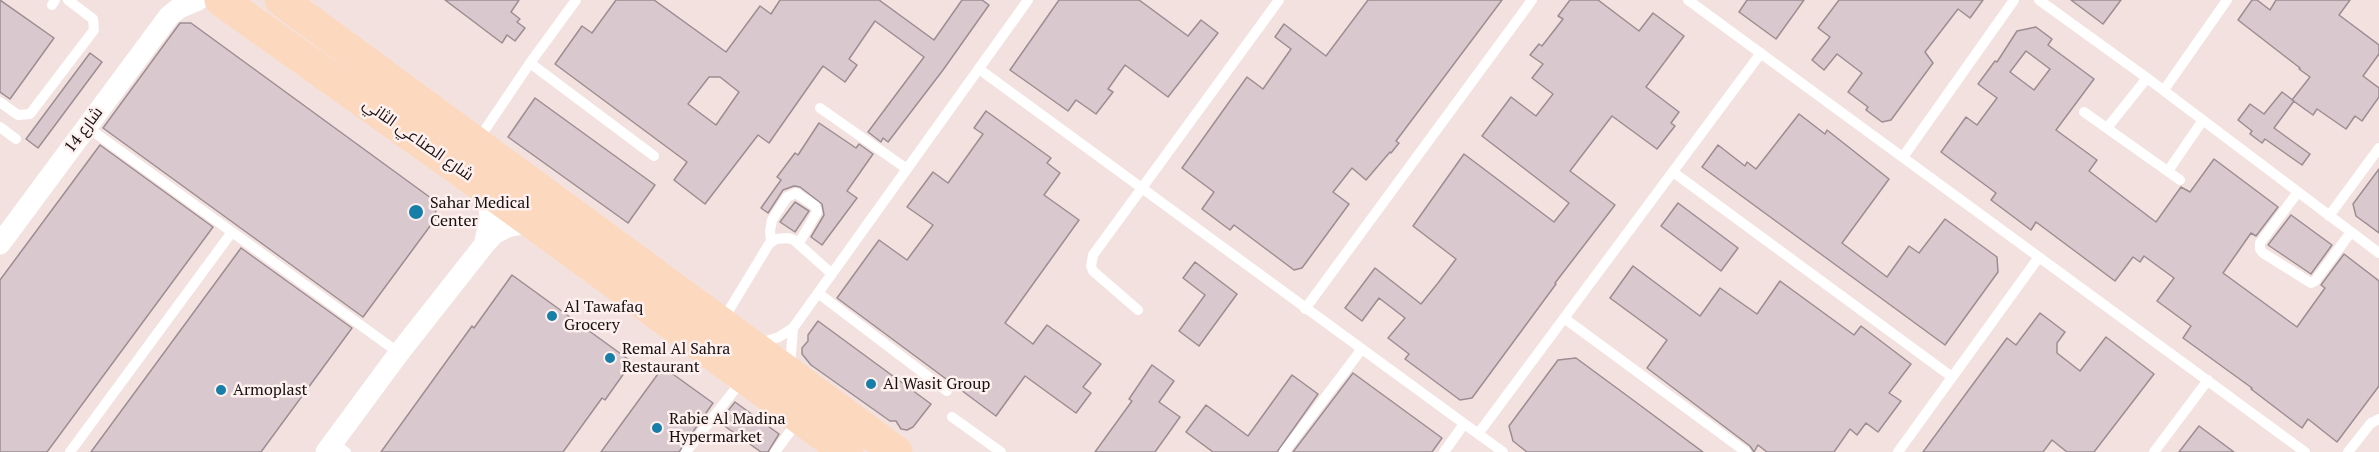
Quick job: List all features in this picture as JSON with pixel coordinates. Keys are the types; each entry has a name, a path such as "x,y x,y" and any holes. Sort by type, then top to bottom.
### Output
{"main road":[{"name":"شارع الصناعي الثاني","path":"221,0 488,190 847,452"},
{"name":"شارع الصناعي الثاني","path":"281,0 896,452"}],"street":[{"name":"شارع 14","path":"0,244 87,127 171,8 179,8 198,0"},
{"path":"484,245 490,219 488,190"},
{"path":"335,449 399,353 484,245 494,234 507,227 522,224 537,226"}],"lane":[{"path":"0,102 18,115 30,114 94,30 93,19 68,0"},
{"path":"476,143 576,0"},
{"path":"751,345 778,337 793,328 1028,0"},
{"path":"1138,310 1097,276 1091,266 1093,255 1279,0"},
{"path":"1305,309 1532,0"},
{"path":"1688,0 2306,452"},
{"path":"1903,157 2014,0"},
{"path":"2039,0 2164,90 2379,253"},
{"path":"2164,90 2227,0"},
{"path":"1478,434 1761,53"},
{"path":"530,63 654,156"},
{"path":"978,69 1503,452"},
{"path":"2107,128 2147,78"},
{"path":"820,108 907,169"},
{"path":"2084,112 2180,180"},
{"path":"2168,171 2203,120"},
{"path":"0,127 16,139"},
{"path":"87,127 399,353"},
{"path":"2329,216 2379,148"},
{"path":"1673,172 1952,377"},
{"path":"2298,192 2260,243 2260,249 2264,253 2311,283 2350,232"},
{"path":"771,242 772,220 787,197 796,194 815,206 817,212 799,243"},
{"path":"70,452 232,232"},
{"path":"721,324 771,242 782,237 799,243 832,274"},
{"path":"1899,452 2039,257"},
{"path":"818,293 947,391"},
{"path":"1564,318 1746,452"},
{"path":"791,374 789,361 793,328"},
{"path":"1284,452 1361,350"},
{"path":"686,452 745,377"},
{"path":"2154,452 2208,380"},
{"path":"775,452 801,417"},
{"path":"952,417 996,451"},
{"path":"2348,452 2371,423 2379,419"},
{"path":"1444,452 1464,424"}],"building":[{"path":"0,0 54,38 10,99 0,92"},
{"path":"445,0 519,0 511,12 520,19 517,22 525,28 515,41 507,35 502,43"},
{"path":"616,0 654,0 726,52 760,6 771,14 780,0 879,0 934,40 962,0 982,0 989,5 888,142 883,138 881,142 868,132 924,57 875,21 849,59 857,65 845,82 823,66 769,143 758,135 705,204 674,180 687,162 555,64 582,26 592,33","holes":["709,77 720,77 739,92 716,125 688,104"]},
{"path":"1059,0 1139,0 1188,36 1201,20 1218,33 1168,97 1125,65 1108,89 1113,92 1096,114 1076,100 1068,111 1010,70"},
{"path":"1368,0 1502,0 1396,141 1399,143 1391,153 1366,180 1352,168 1333,192 1349,204 1302,268 1294,270 1234,225 1230,230 1202,209 1214,192 1182,168 1247,77 1263,89 1291,49 1275,37 1284,24 1326,56"},
{"path":"1570,0 1598,0 1639,31 1653,13 1684,36 1646,87 1679,112 1671,123 1675,126 1657,149 1612,116 1570,171 1615,205 1472,398 1460,400 1405,359 1409,354 1388,338 1405,318 1379,298 1362,321 1345,308 1375,268 1421,304 1438,283 1456,259 1413,226 1464,154 1554,222 1569,203 1482,136 1511,97 1536,116 1553,94 1532,78 1543,64 1530,55 1539,44 1542,46 1563,19 1558,16"},
{"path":"1747,0 1804,0 1776,39 1739,12"},
{"path":"1839,0 1983,0 1970,18 1958,9 1925,52 1933,63 1891,120 1882,122 1866,110 1868,107 1848,92 1862,73 1837,54 1824,70 1812,60 1830,37 1818,28"},
{"path":"2071,0 2121,0 2103,24"},
{"path":"2252,0 2257,0 2270,10 2276,0 2350,0 2339,15 2379,45 2379,54 2363,76 2379,88 2379,97 2362,121 2355,116 2346,129 2317,109 2313,115 2292,100 2310,77 2238,20"},
{"path":"180,23 191,23 435,201 436,218 363,317 103,128"},
{"path":"2036,27 2052,39 2048,45 2094,79 2056,130 2097,160 2089,171 2156,222 2181,187 2190,192 2214,159 2278,207 2256,236 2251,233 2223,273 2297,327 2325,288 2321,285 2344,254 2379,281 2379,386 2337,442 2308,419 2302,428 2183,338 2191,326 2157,301 2174,278 2144,256 2140,262 2133,257 2115,281 2036,222 2031,230 1991,200 1996,193 1941,152 1966,117 1977,125 1997,98 1978,84 1995,61 1997,62 2017,31","holes":["2026,51 2050,69 2034,90 2010,72"]},
{"path":"90,53 102,62 38,148 26,139"},
{"path":"2282,92 2294,101 2274,128 2310,154 2302,165 2265,139 2262,143 2250,134 2252,131 2238,120 2250,104 2264,114"},
{"path":"535,98 655,185 628,223 508,137"},
{"path":"986,111 1051,158 1047,163 1060,173 1044,195 1079,220 1005,323 1033,344 1047,325 1101,364 1083,387 1091,393 1076,413 1025,376 996,416 837,298 879,240 907,260 933,225 907,207 933,172 948,183 983,134 974,128"},
{"path":"1799,114 1825,134 1827,130 1889,179 1842,243 1887,277 1909,246 1919,253 1945,219 1997,257 1998,272 1945,345 1702,167 1718,145 1745,166 1747,162 1756,169"},
{"path":"819,123 856,148 859,144 873,154 847,191 857,198 822,245 811,237 824,215 822,204 800,187 794,186 783,190 768,213 761,208 781,180 777,177 795,153 798,155"},
{"path":"100,145 213,227 47,452 0,452 0,280"},
{"path":"2379,169 2379,233 2356,216 2353,204"},
{"path":"795,202 809,211 795,232 780,222"},
{"path":"1678,203 1738,248 1721,271 1661,226"},
{"path":"2291,215 2332,245 2311,274 2268,245"},
{"name":"Armoplast","path":"241,248 352,328 261,452 91,452"},
{"path":"1195,262 1237,294 1199,346 1179,331 1205,295 1183,278"},
{"path":"1633,266 1700,316 1720,288 1757,314 1780,281 1854,335 1861,326 1911,364 1889,393 1901,401 1878,432 1866,423 1857,435 1850,429 1834,452 1767,452 1758,445 1754,452 1750,446 1647,368 1667,340 1610,298"},
{"path":"512,275 632,362 605,400 602,398 563,452 381,452 472,326 474,328"},
{"path":"2040,313 2065,332 2057,343 2057,353 2080,371 2106,337 2154,374 2094,452 2067,452 2052,440 2043,452 1923,452 2007,338 2016,345"},
{"name":"Al Wasit Group","path":"818,321 931,404 913,427 907,430 901,429 896,421 890,421 811,365 802,354 802,348"},
{"path":"1576,358 1703,452 1527,452 1513,441 1509,426 1558,360"},
{"path":"1152,365 1174,381 1159,402 1180,417 1155,452 1095,452 1132,401 1129,399"},
{"name":"Rabie Al Madina Hypermarket","path":"663,367 713,403 679,452 601,452"},
{"path":"1353,373 1442,438 1432,452 1293,452"},
{"path":"1292,375 1318,394 1277,452 1213,452 1186,432 1206,405 1248,436"},
{"path":"735,402 779,434 768,452 761,452 719,422"},
{"path":"2199,426 2234,452 2179,452"}],"place":[{"name":"Sahar Medical Center","path":"416,212"},
{"name":"Al Tawafaq Grocery","path":"552,316"},
{"name":"Remal Al Sahra Restaurant","path":"610,358"},
{"name":"Al Wasit Group","path":"871,384"},
{"name":"Armoplast","path":"221,390"},
{"name":"Rabie Al Madina Hypermarket","path":"657,428"}]}
